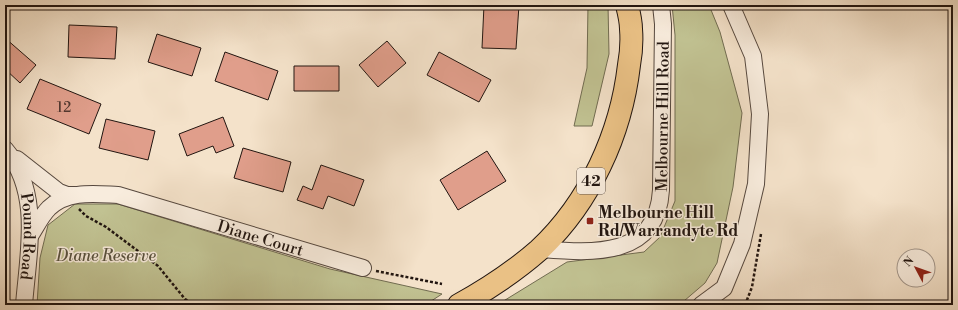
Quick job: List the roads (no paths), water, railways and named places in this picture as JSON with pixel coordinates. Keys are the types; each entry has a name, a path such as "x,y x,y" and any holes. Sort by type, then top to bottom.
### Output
{"main road":[{"name":"42","path":"460,305 507,275 540,249 568,217 599,168 612,138 624,97 630,63 632,29 627,5"}],"street":[{"name":"Melbourne Hill Road","path":"540,249 579,252 604,250 616,247 640,237 648,230 655,218 661,200 663,24 661,5"},
{"path":"701,305 724,288 742,244 756,184 760,114 753,56 731,5"},
{"name":"Diane Court","path":"6,150 58,192 67,195 99,194 127,197 330,260 362,268"},
{"name":"Pound Road","path":"6,150 18,167 25,184 29,205 30,236 24,305"},
{"path":"30,236 53,205 73,196"}],"place":[{"name":"Melbourne Hill Rd/Warrandyte Rd","path":"590,221"}],"park label":[{"name":"Diane Reserve","path":"106,255"}]}
